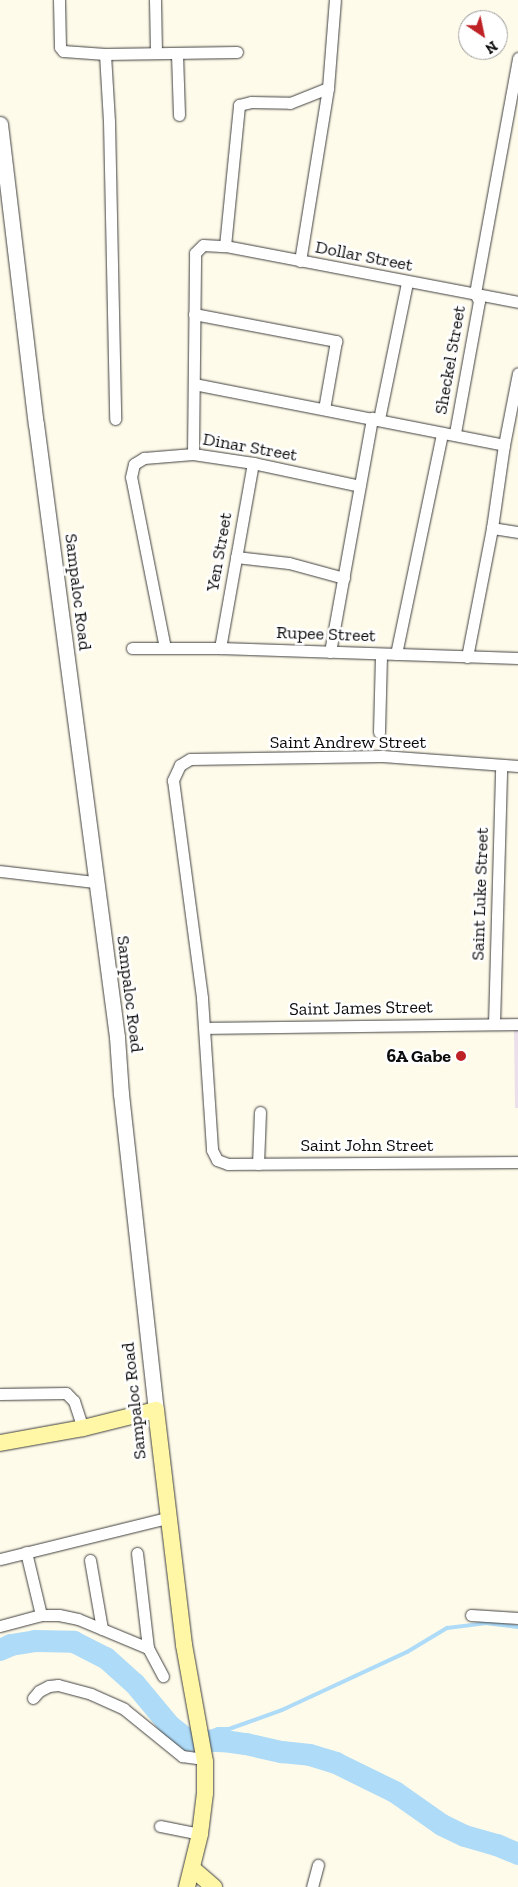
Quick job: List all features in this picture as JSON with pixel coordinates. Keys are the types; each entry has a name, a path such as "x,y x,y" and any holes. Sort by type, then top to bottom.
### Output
{"main road":[{"path":"0,1443 83,1428 156,1410"},
{"name":"Sampaloc Road","path":"156,1410 167,1518 184,1645 204,1756 205,1792 200,1834 193,1869 187,1887"},
{"path":"193,1869 214,1887"}],"street":[{"path":"59,0 60,47 63,51 105,54 237,52"},
{"path":"155,0 156,53"},
{"path":"300,261 328,88 336,0"},
{"path":"105,54 110,121 115,419"},
{"path":"177,54 179,116"},
{"name":"Sheckel Street","path":"455,433 479,301 475,293 518,58"},
{"path":"225,246 239,105 251,102 290,103 328,88"},
{"name":"Sampaloc Road","path":"0,124 6,219 36,424 87,806 95,882 117,1037 122,1104 156,1410"},
{"name":"Dollar Street","path":"194,314 195,253 203,245 225,246 407,283 475,293 518,302"},
{"path":"330,652 360,486 407,283"},
{"path":"193,454 194,314 336,341 324,409"},
{"path":"467,657 492,528 504,444 518,373"},
{"path":"194,384 504,444"},
{"path":"396,654 442,433"},
{"name":"Dinar Street","path":"165,648 130,477 134,464 144,458 193,454 253,463 360,486"},
{"name":"Yen Street","path":"220,648 253,463"},
{"path":"492,528 518,532"},
{"path":"236,557 289,563 344,578"},
{"name":"Rupee Street","path":"132,648 220,648 518,658"},
{"path":"379,732 381,654"},
{"name":"Saint Andrew Street","path":"205,1028 172,780 180,765 190,759 382,756 518,766"},
{"name":"Saint Luke Street","path":"494,1024 501,766"},
{"path":"0,871 95,882"},
{"name":"Saint James Street","path":"205,1028 518,1024"},
{"name":"Saint John Street","path":"205,1028 212,1150 217,1160 228,1164 518,1162"},
{"path":"258,1164 260,1112"},
{"path":"0,1394 66,1393 74,1401 83,1428"},
{"path":"0,1559 167,1518"},
{"path":"26,1552 40,1615"},
{"path":"137,1553 148,1648 163,1676"},
{"path":"90,1560 102,1629"},
{"path":"0,1626 40,1615 59,1615 78,1619 148,1648"},
{"path":"471,1616 518,1618"},
{"path":"33,1698 39,1691 49,1686 64,1686 91,1694 124,1709 182,1756 204,1756"},
{"path":"160,1826 200,1834"},
{"path":"312,1887 318,1866"}],"shaded area":[{"path":"514,1029 518,1029 518,1108 515,1108"}],"waterway":[{"path":"205,1734 218,1729 229,1729 282,1710 407,1652 447,1628 485,1623 518,1627"},
{"path":"0,1650 11,1645 35,1641 74,1642 106,1658 135,1684 170,1726 188,1740 246,1744 282,1752 310,1755 336,1763 395,1792 442,1825 465,1836 497,1845 518,1854"}],"place":[{"name":"6A Gabe","path":"461,1056"}]}
